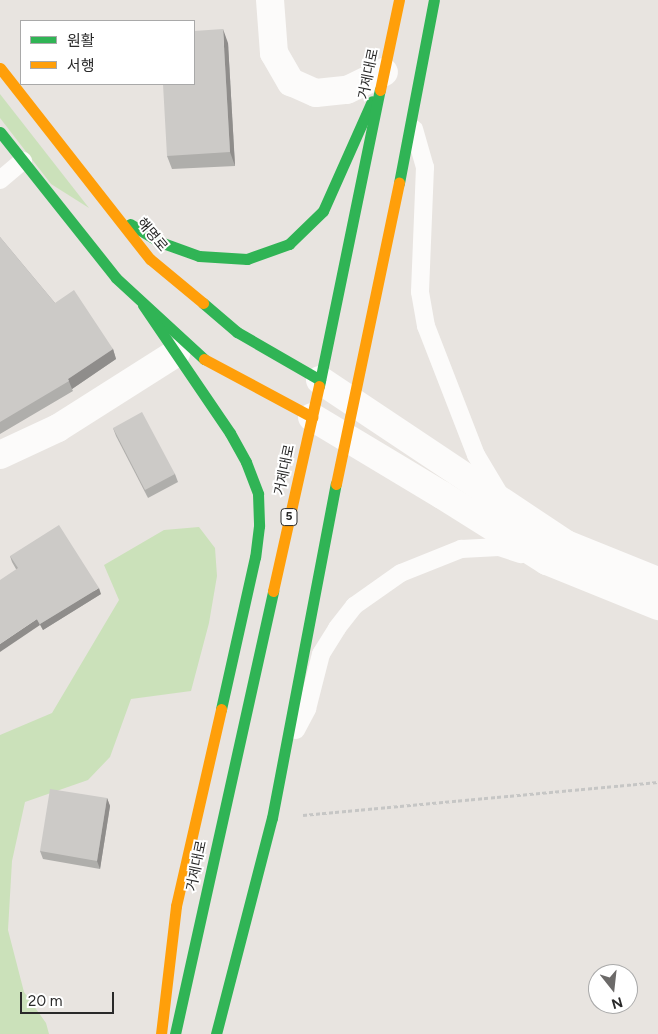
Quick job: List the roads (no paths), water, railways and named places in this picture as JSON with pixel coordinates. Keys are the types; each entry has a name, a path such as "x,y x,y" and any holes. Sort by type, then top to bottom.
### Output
{"main road":[{"name":"거제대로","path":"175,1034 312,417 399,0"},
{"path":"216,1034 272,818 345,438 412,123 434,0"},
{"name":"해명로","path":"0,68 150,259 237,332 320,380"},
{"path":"116,215 160,242 199,256 247,259 289,244 323,211 384,72"},
{"path":"0,132 116,278 144,305 209,363 312,417"},
{"path":"144,305 246,462 258,494 259,526 255,557 176,906 160,1034"}],"street":[{"path":"270,0 274,52 291,82 316,93 347,90 384,72"},
{"path":"0,455 58,428 176,353"},
{"path":"320,380 566,544 658,581"},
{"path":"312,417 547,561 658,606"}],"lane":[{"path":"412,123 425,167 420,292 426,326 476,455 504,502"},
{"path":"0,180 23,161"},
{"path":"284,753 307,709 322,654 336,628 354,606 377,588 401,573 461,549 499,547 547,561"}]}
